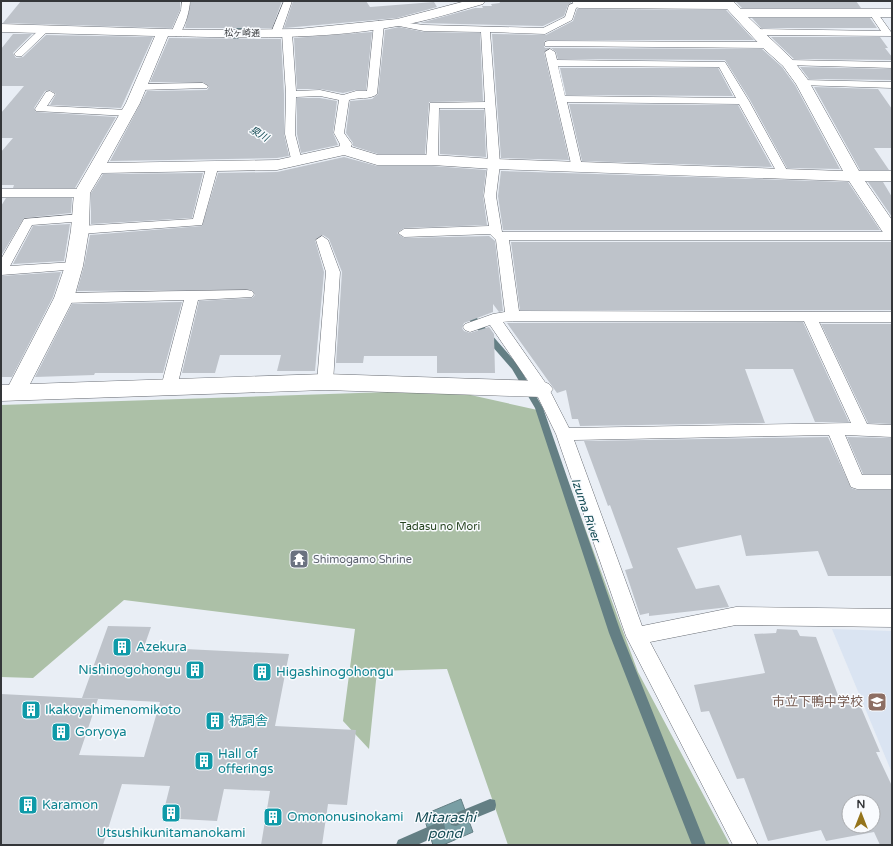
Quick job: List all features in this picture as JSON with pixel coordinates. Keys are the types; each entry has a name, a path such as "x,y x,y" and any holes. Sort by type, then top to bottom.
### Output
{"street":[{"name":"松ヶ崎通","path":"1,28 170,33 282,33 397,23 479,1"},
{"path":"579,3 730,5 768,45 788,63 803,83 854,176 892,233"},
{"path":"737,13 880,10"},
{"path":"9,393 64,298 74,266 80,224 82,193 128,113 140,87 170,33"},
{"path":"95,168 212,168 277,165 345,150 377,160 432,160 494,164 783,174 892,176"},
{"path":"9,393 325,382 542,390"}],"lane":[{"path":"170,33 185,10 186,1"},
{"path":"288,1 282,33 291,94 290,134 296,161"},
{"path":"397,23 424,28 545,31 569,18 572,7 579,3"},
{"path":"756,32 888,34 880,10"},
{"path":"291,94 320,93 344,98 356,94 372,94 379,24"},
{"path":"19,54 46,29"},
{"path":"485,30 494,164 490,196 497,233 502,238 513,316"},
{"path":"545,31 576,166"},
{"path":"548,44 768,45"},
{"path":"740,45 741,48 715,54 744,102 757,130 783,174"},
{"path":"553,63 722,64"},
{"path":"788,63 892,65"},
{"path":"803,83 892,85"},
{"path":"140,87 203,86"},
{"path":"50,94 40,109 128,113"},
{"path":"344,98 339,134 346,144 345,150"},
{"path":"561,99 744,102"},
{"path":"432,160 434,105 491,105"},
{"path":"74,266 1,271 28,222 80,224 198,222 212,168"},
{"path":"1,193 82,193"},
{"path":"404,233 892,236"},
{"path":"322,240 333,272 325,382"},
{"path":"64,298 247,294"},
{"path":"169,387 192,295"},
{"path":"470,327 493,319 513,316 892,316"},
{"path":"809,316 862,430"},
{"path":"493,319 542,390 564,434 636,636 746,845"},
{"path":"834,430 857,482 892,482"},
{"path":"564,434 892,430"},
{"path":"636,636 736,616 892,618"}],"shaded area":[{"name":"市立下鴨中学校","path":"832,629 892,631 892,773"}],"green space":[{"name":"Tadasu no Mori","path":"448,390 542,411 638,672 730,845 508,845 447,669 377,671 369,749 343,721 355,629 124,600 33,678 1,677 1,405"}],"water":[{"name":"Mitarashi pond","path":"461,799 473,832 443,845 433,845 423,815"}],"building":[{"path":"21,1 180,1 180,10 172,28 3,23"},
{"path":"191,1 282,1 272,28 185,28"},
{"path":"293,1 366,1 370,7 434,2 437,7 397,18 284,28"},
{"path":"499,1 571,1 571,3 568,5 564,16 543,26 420,23 475,8 483,8 482,6 492,6 491,4 500,3"},
{"path":"856,1 861,8 742,8 736,2"},
{"path":"577,9 726,10 754,40 544,41 545,48 551,48 544,52 569,160 501,158 492,34 546,35 573,21"},
{"path":"752,18 870,18 877,28 761,28"},
{"path":"399,27 424,32 480,33 483,101 429,102 425,154 378,154 353,146 353,143 346,133 350,101 372,99 378,94 385,30"},
{"path":"372,32 366,90 356,90 343,93 320,89 297,89 294,38"},
{"path":"13,34 32,34 13,53 16,58 23,57 46,35 153,37 121,108 50,105 56,94 50,90 45,91 34,108 36,112 116,117 75,188 13,188 14,185 1,185 1,152 13,138 1,138 1,113 24,86 1,86 1,49"},
{"path":"771,37 880,37 888,48 885,48 892,57 892,60 794,59"},
{"path":"169,38 281,39 284,94 284,134 289,156 277,158 110,161 147,91 207,90 209,87 203,82 150,82"},
{"path":"551,48 762,49 782,67 795,85 840,169 787,168 750,100 725,60 558,59 556,52"},
{"path":"800,67 892,69 892,80 809,79"},
{"path":"560,68 718,68 733,96 566,95"},
{"path":"814,87 878,89 892,109 892,148 874,148 889,170 860,170"},
{"path":"297,98 320,98 337,101 333,133 338,145 301,153 297,134"},
{"path":"569,104 738,105 772,167 582,161"},
{"path":"440,110 484,110 486,157 440,154"},
{"path":"344,157 377,166 432,166 486,170 483,196 487,225 404,228 397,233 404,238 489,236 495,241 503,311 499,312 493,304 493,312 464,323 462,328 464,331 470,333 489,327 494,334 495,373 437,373 437,356 364,356 363,363 336,363 342,272 329,239 323,235 315,240 324,272 315,371 277,371 281,355 220,355 215,373 182,373 199,301 252,298 255,295 252,290 77,291 90,235 202,226 218,173 277,172"},
{"path":"501,171 848,182 880,230 503,230 498,196"},
{"path":"203,173 192,218 91,224 91,193 103,174"},
{"path":"868,182 883,182 892,197 892,217"},
{"path":"6,198 72,198 71,213 24,218 1,256 1,206"},
{"path":"70,224 64,261 13,264 33,226"},
{"path":"511,242 892,242 892,310 520,310"},
{"path":"61,272 53,297 12,377 1,377 1,276"},
{"path":"182,302 163,373 95,373 94,375 35,377 72,304"},
{"path":"803,322 849,422 815,422 793,369 745,369 765,423 580,426 578,419 572,419 566,390 557,393 507,323"},
{"path":"821,324 892,324 892,424 868,423"},
{"path":"828,437 851,488 857,490 892,490 892,576 828,576 818,551 746,556 741,535 677,548 696,589 719,585 729,607 649,616 649,613 640,615 625,570 633,568 610,505 608,506 584,441"},
{"path":"847,437 892,438 892,474 863,474"},
{"path":"108,626 151,627 144,647 289,654 275,726 356,730 347,805 328,804 322,845 261,845 270,791 224,789 217,821 162,818 170,786 122,784 103,845 1,845 1,694 98,699 79,755 144,757 160,702 82,698"},
{"path":"777,629 797,630 800,636 816,637 839,698 857,698 880,752 876,752 892,786 892,845 880,845 875,834 881,834 881,794 841,794 841,834 863,834 826,841 821,830 768,841 744,778 737,779 709,711 701,712 694,685 765,673 754,634 776,633"}],"waterway":[{"name":"泉川","path":"235,51 234,43 249,1"},
{"name":"Izuma River","path":"464,313 474,320 515,367 539,408 615,633 699,845"},
{"path":"456,820 490,805"},
{"path":"403,845 439,828"}],"place":[{"name":"Shimogamo Shrine","path":"299,559"},
{"name":"Azekura","path":"122,647"},
{"name":"Nishinogohongu","path":"195,670"},
{"name":"Higashinogohongu","path":"262,672"},
{"name":"市立下鴨中学校","path":"877,702"},
{"name":"Ikakoyahimenomikoto","path":"31,710"},
{"name":"祝詞舎","path":"215,721"},
{"name":"Goryoya","path":"61,732"},
{"name":"Hall of offerings","path":"204,761"},
{"name":"Karamon","path":"28,805"},
{"name":"Utsushikunitamanokami","path":"171,813"},
{"name":"Omononusinokami","path":"273,817"}]}
